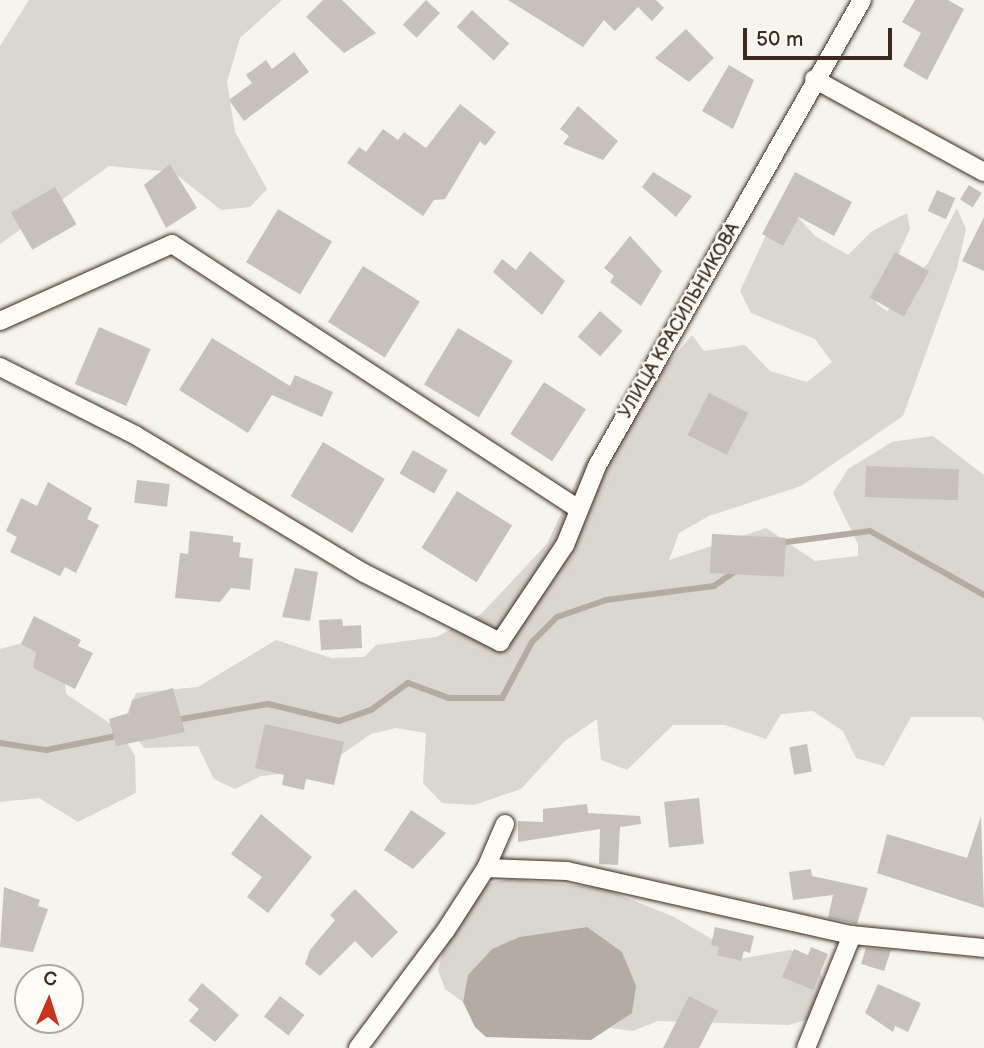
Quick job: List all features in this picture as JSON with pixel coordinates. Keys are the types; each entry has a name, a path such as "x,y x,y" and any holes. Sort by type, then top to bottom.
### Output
{"street":[{"name":"УЛИЦА КРАСИЛЬНИКОВА","path":"0,367 135,435 364,573 500,642 541,586 578,509 814,79 862,0"},
{"path":"814,79 984,172"},
{"path":"0,321 172,244 578,509"},
{"path":"358,1048 486,868 505,824"},
{"path":"486,868 567,872 852,935 984,948"},
{"path":"806,1048 852,935"}],"shaded area":[{"path":"29,0 282,0 240,38 227,82 235,132 267,189 250,207 221,210 173,172 109,166 0,244 0,46"},
{"path":"957,208 966,229 957,268 903,416 801,486 709,516 679,533 669,560 766,528 815,561 858,556 858,544 833,493 848,469 892,442 933,436 984,475 984,722 981,717 911,717 884,766 856,758 843,731 813,711 781,714 766,739 725,725 673,725 627,770 601,760 597,719 565,741 521,789 474,805 442,803 423,783 426,733 396,728 371,734 319,770 261,776 235,789 214,779 198,746 144,748 124,721 136,693 198,687 276,640 331,658 364,657 376,645 436,637 481,614 547,544 585,462 692,335 704,351 745,345 770,371 807,382 832,362 815,339 751,313 740,291 767,233 798,217 815,236 848,255 872,231 907,213 910,229 876,303 887,311 928,263"},
{"path":"37,639 63,655 66,694 120,730 135,756 136,793 78,822 39,798 0,802 0,649"},
{"path":"510,879 602,888 672,916 717,942 733,960 790,950 817,962 826,991 809,1019 789,1025 658,1021 633,1031 610,1028 632,1012 587,927 519,937 492,949 468,975 463,1002 445,989 438,970 443,952 482,885"},
{"path":"587,927 622,952 636,986 632,1013 591,1040 486,1037 475,1027 463,1002 468,975 492,949 519,937"}],"building":[{"path":"323,0 342,0 376,33 344,53 306,17"},
{"path":"426,0 440,13 417,38 403,25"},
{"path":"508,0 656,0 664,8 652,21 638,7 615,31 604,20 583,47"},
{"path":"915,0 948,0 964,9 927,80 903,66 921,33 902,22"},
{"path":"472,10 509,43 494,61 457,27"},
{"path":"686,29 714,58 689,82 655,58"},
{"path":"294,52 309,72 244,121 229,100 252,83 246,75 266,60 272,69"},
{"path":"729,65 754,80 733,129 702,111"},
{"path":"460,104 496,132 485,146 480,141 445,199 434,200 423,216 347,163 359,147 366,152 383,129 398,140 404,132 426,148"},
{"path":"578,106 618,141 603,160 563,144 569,136 560,129"},
{"path":"170,164 197,208 166,228 144,185"},
{"path":"653,172 692,196 676,217 642,187"},
{"path":"795,172 852,202 834,236 799,217 783,246 762,234"},
{"path":"969,185 982,193 973,207 960,199"},
{"path":"55,187 77,224 32,250 11,213"},
{"path":"937,190 955,198 946,219 928,211"},
{"path":"278,209 332,241 300,295 246,262"},
{"path":"984,217 984,271 962,261"},
{"path":"630,236 662,271 641,306 610,282 614,276 604,268"},
{"path":"530,251 565,281 542,315 493,272 502,259 516,270"},
{"path":"895,252 929,271 904,316 870,297"},
{"path":"363,266 420,302 385,357 328,322"},
{"path":"600,311 623,331 600,356 578,337"},
{"path":"99,327 151,349 126,406 75,384"},
{"path":"458,328 513,361 479,418 424,385"},
{"path":"212,338 290,386 295,375 333,392 322,417 272,395 248,433 179,390"},
{"path":"544,382 586,409 552,461 510,434"},
{"path":"709,393 748,413 727,455 688,435"},
{"path":"323,442 385,479 352,533 291,496"},
{"path":"413,450 448,470 434,493 400,473"},
{"path":"866,466 959,469 958,500 865,497"},
{"path":"137,480 170,484 167,507 134,503"},
{"path":"48,482 92,508 87,519 99,525 76,573 65,567 60,576 10,552 17,537 6,531 21,498 37,506"},
{"path":"457,491 512,525 477,582 421,548"},
{"path":"190,531 233,536 233,542 241,543 239,557 253,559 250,590 231,588 220,602 175,598 180,553 188,554"},
{"path":"712,534 786,538 784,577 710,573"},
{"path":"295,568 318,572 310,621 282,617"},
{"path":"34,616 81,640 78,646 93,653 75,689 33,668 36,652 21,644"},
{"path":"342,619 343,626 361,625 362,648 321,650 319,620"},
{"path":"173,688 185,732 116,746 109,719 129,713 132,700"},
{"path":"265,724 344,742 334,785 306,779 304,790 282,785 284,775 255,768"},
{"path":"807,744 812,772 794,775 789,747"},
{"path":"699,798 704,844 669,847 664,802"},
{"path":"587,804 588,813 640,816 641,824 620,827 618,865 599,864 600,829 518,842 518,821 543,822 543,809"},
{"path":"411,810 446,833 413,869 384,850"},
{"path":"261,814 312,857 268,913 247,897 262,877 231,854"},
{"path":"981,816 984,908 877,873 887,834 967,858"},
{"path":"811,869 812,876 868,888 857,924 828,918 833,895 793,900 789,872"},
{"path":"4,887 40,900 38,906 48,909 33,952 0,947"},
{"path":"355,889 398,932 372,958 355,941 320,976 305,964 310,950 335,920 330,915"},
{"path":"715,927 754,936 750,953 744,951 741,961 717,955 719,947 711,945"},
{"path":"811,947 828,954 813,990 782,977 794,949 808,955"},
{"path":"866,948 891,950 884,971 861,964"},
{"path":"202,983 239,1015 215,1042 189,1021 199,1009 188,1000"},
{"path":"878,984 921,1003 908,1032 895,1026 893,1032 865,1013"},
{"path":"280,996 304,1015 288,1036 264,1016"},
{"path":"689,996 718,1011 699,1048 663,1048"}],"waterway":[{"path":"779,543 870,531 984,595"},
{"path":"176,720 268,704 339,721 371,710 408,683 449,698 502,698 532,642 557,617 606,600 714,586 737,570"},
{"path":"0,743 46,750 122,735"}]}
